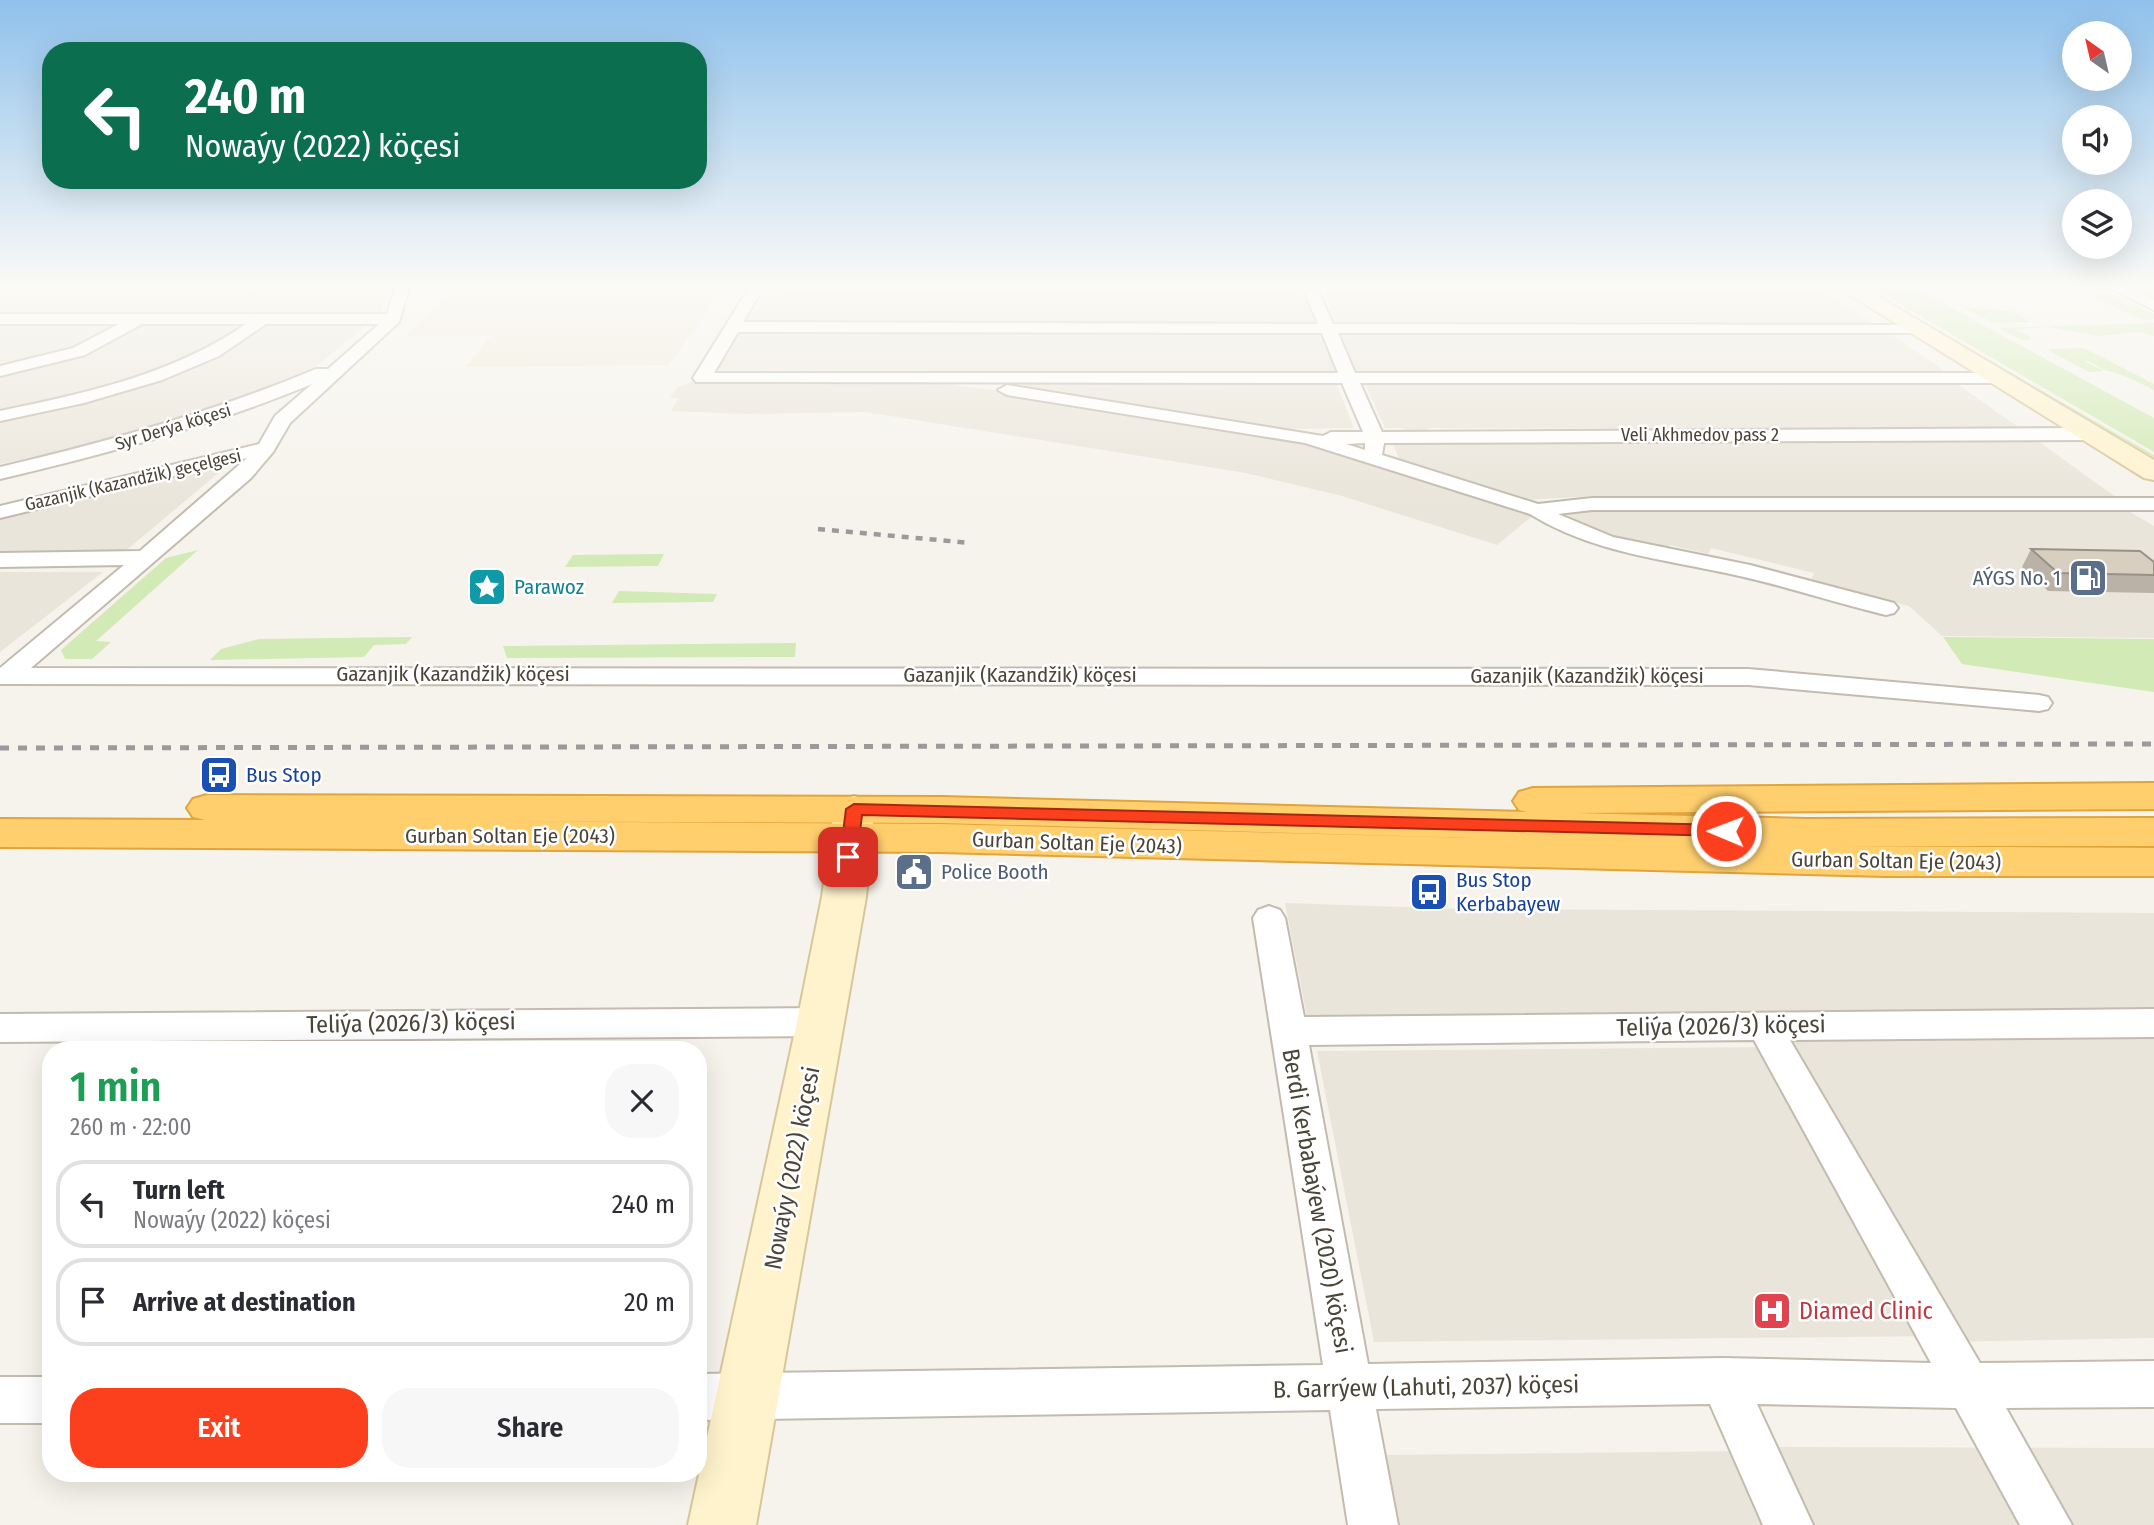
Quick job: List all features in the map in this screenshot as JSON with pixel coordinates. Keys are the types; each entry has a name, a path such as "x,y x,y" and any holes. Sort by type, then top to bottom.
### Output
{"highway":[{"path":"1326,821 1440,802 2154,796"},
{"name":"Gurban Soltan Eje (2043)","path":"0,808 852,823 1858,862 2154,862"},
{"name":"Gurban Soltan Eje (2043)","path":"0,834 852,823 1326,821 1806,833 2154,832"}],"street":[{"path":"0,371 51,359"},
{"path":"0,416 91,395 197,359"},
{"path":"4,676 244,474 266,448 282,420 348,359"},
{"path":"713,359 702,378 1998,378"},
{"path":"1341,359 1374,436 1376,458"},
{"path":"1967,359 2154,472"},
{"path":"0,365 29,365"},
{"name":"Syr Derýa köçesi","path":"0,473 127,443 204,420 341,365"},
{"path":"967,377 1027,394 1308,438 1537,510 1568,529 1610,543 1768,575 1886,608"},
{"name":"Veli Akhmedov pass 2","path":"1308,438 2092,434"},
{"name":"Gazanjik (Kazandžik) geçelgesi","path":"0,512 266,448"},
{"path":"1537,510 1579,504 2154,504"},
{"path":"0,559 146,558"},
{"name":"Gazanjik (Kazandžik) köçesi","path":"4,676 1748,677 2039,703"},
{"name":"Nowaýy (2022) köçesi","path":"722,1525 722,1397 821,1022 844,897 852,823"},
{"name":"Berdi Kerbabaýew (2020) köçesi","path":"1269,918 1373,1525"},
{"name":"Teliýa (2026/3) köçesi","path":"0,1028 821,1022"},
{"name":"Teliýa (2026/3) köçesi","path":"1288,1031 2154,1023"},
{"path":"1763,1025 2047,1525"},
{"path":"1723,1381 1788,1525"},
{"name":"B. Garrýew (Lahuti, 2037) köçesi","path":"722,1397 1723,1381 1968,1386 2154,1384"},
{"path":"0,1400 42,1400"}],"shaded area":[{"path":"0,359 38,359 24,362 0,362"},
{"path":"63,359 184,359 62,398 0,411 0,374"},
{"path":"214,359 325,359 314,368 260,393 98,443 0,464 0,421"},
{"path":"472,359 673,359 669,365 465,367"},
{"path":"723,359 1332,359 1338,372 717,370"},
{"path":"1349,359 1927,359 1949,374 1355,374"},
{"path":"694,381 919,381 987,389 1316,446 1535,514 1497,545 1342,496 1246,473 866,412 745,414 671,411 679,398 670,398 678,387"},
{"path":"1010,381 1336,382 1354,428 1285,429 1009,388"},
{"path":"1364,382 1956,383 2021,429 1428,428 1429,431 1405,431 1403,428 1385,428"},
{"path":"1391,440 2038,441 2117,498 1596,496 1524,500 1401,463"},
{"path":"229,464 122,554 0,555 0,518 165,479 164,474 181,470 183,475"},
{"path":"1566,508 2130,512 2154,526 2154,638 1942,636 1909,606 1811,581 1814,573 1711,548 1708,554 1670,545 1662,552 1572,527"},
{"path":"0,572 103,572 0,652"},
{"path":"1285,903 1462,909 2154,913 2154,1009 1307,1017"},
{"path":"2154,1028 2154,1338 1947,1342 1772,1035"},
{"path":"1770,1047 1929,1336 1374,1342 1317,1051"},
{"path":"1766,1447 2154,1448 2154,1525 1799,1525"},
{"path":"1744,1451 1776,1525 1399,1525 1385,1455"}],"green space":[{"path":"1985,359 2154,455 2154,458"},
{"path":"1994,359 2046,359 2154,418 2154,452"},
{"path":"2065,359 2106,359 2154,384 2154,390 2084,361 2104,371 2089,372"},
{"path":"198,550 96,641 111,642 92,659 65,659 61,650 166,558"},
{"path":"664,554 658,566 565,567 573,555"},
{"path":"619,591 717,594 713,602 612,603"},
{"path":"412,637 406,644 374,645 364,657 210,660 221,649 259,639"},
{"path":"1943,637 2154,639 2154,692 1962,664"},
{"path":"796,643 795,657 507,658 503,646"}],"building":[{"path":"2031,549 2140,551 2154,562 2154,575 2058,573"}],"railway":[{"path":"818,529 971,543"},
{"path":"0,748 2154,744"}],"place":[{"name":"AÝGS No. 1","path":"2088,578"},
{"name":"Parawoz","path":"487,587"},
{"name":"Bus Stop","path":"219,775"},
{"name":"Police Booth","path":"914,872"},
{"name":"Bus Stop Kerbabayew","path":"1429,892"},
{"name":"Diamed Clinic","path":"1772,1311"}],"route":[{"path":"848,857 854,809 1726,831"}]}
